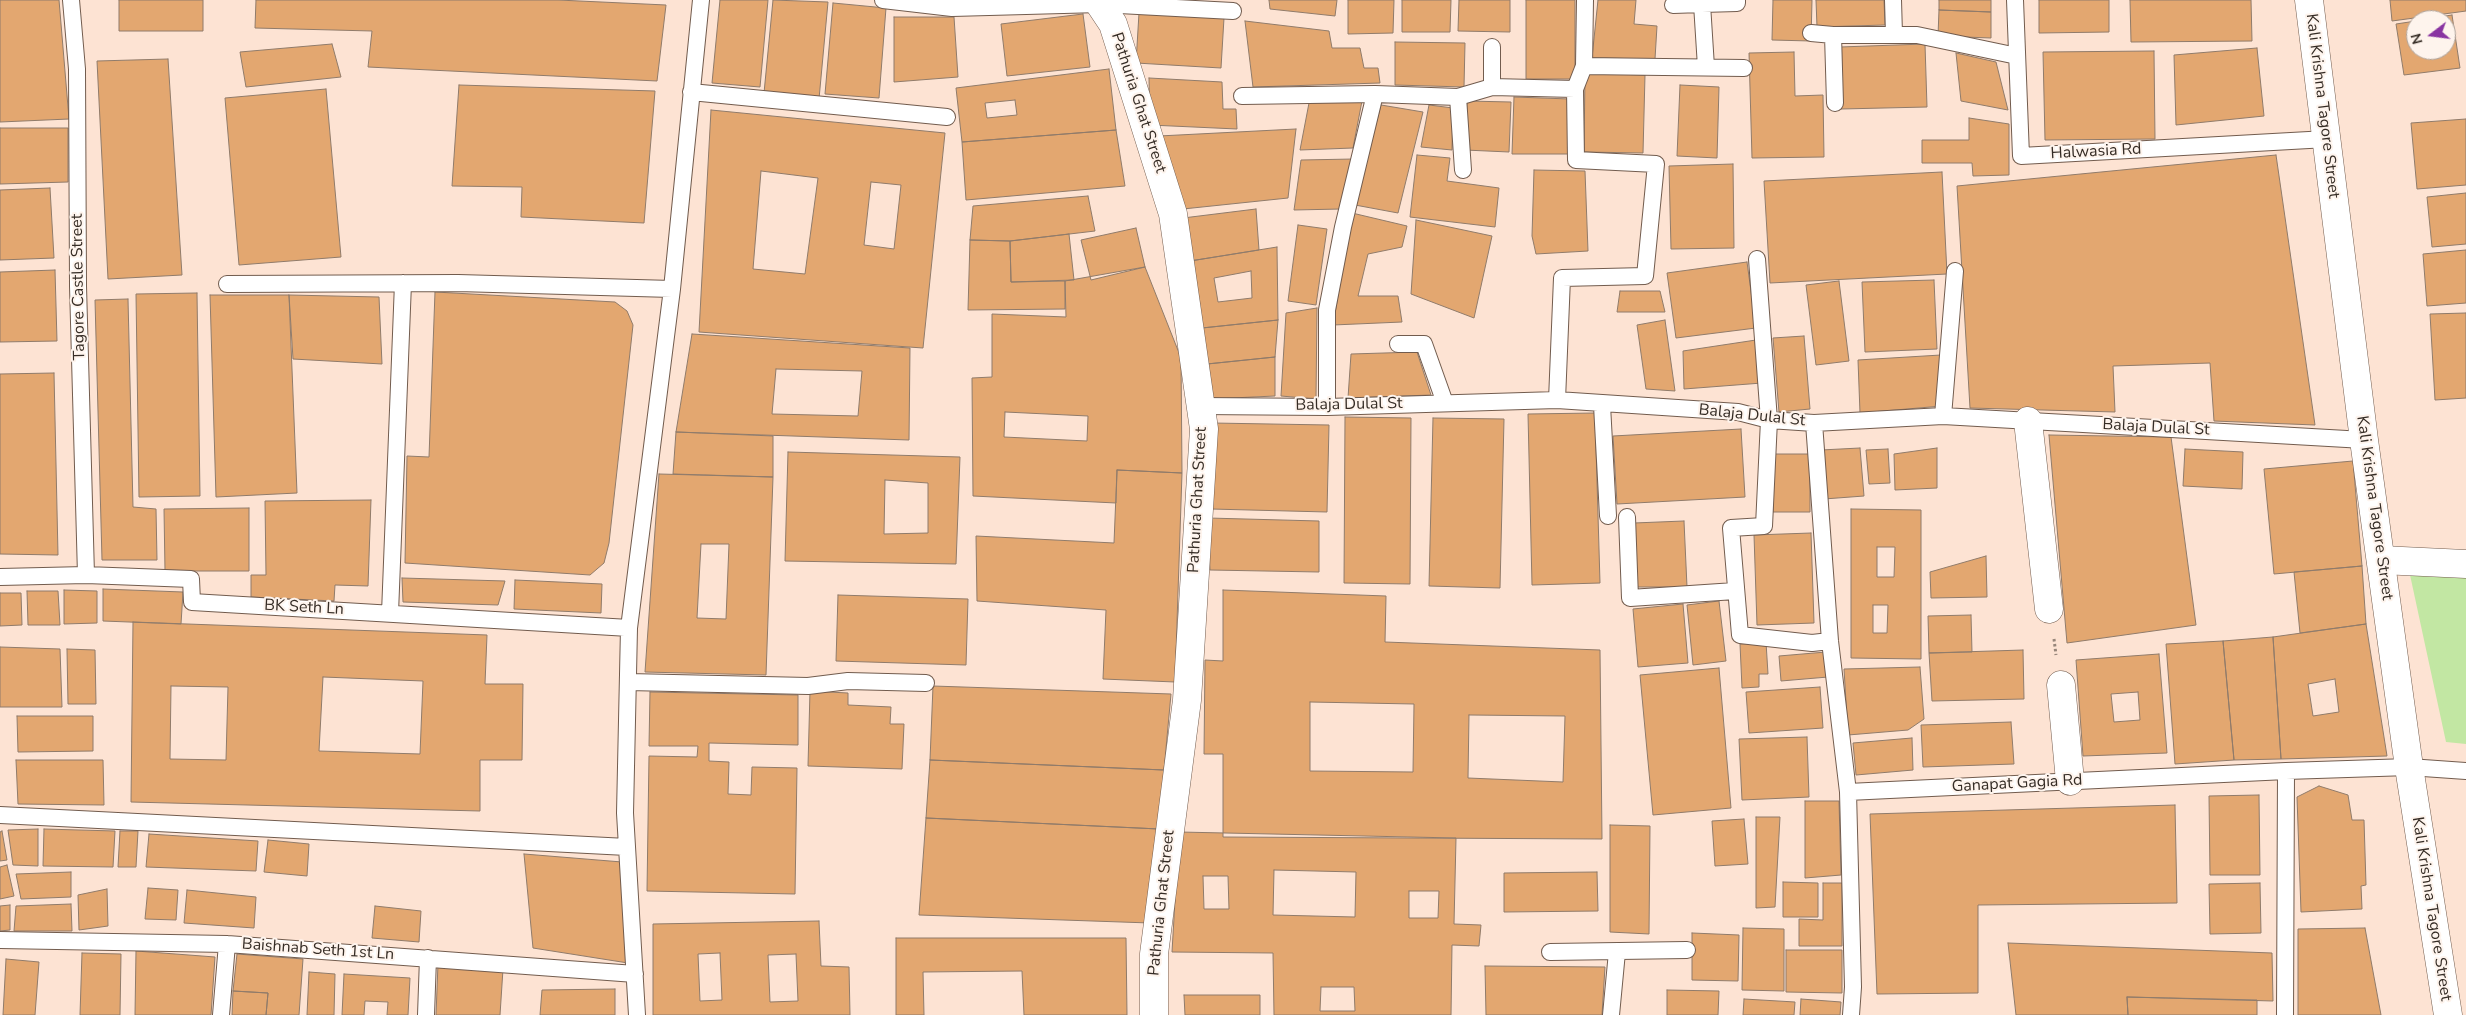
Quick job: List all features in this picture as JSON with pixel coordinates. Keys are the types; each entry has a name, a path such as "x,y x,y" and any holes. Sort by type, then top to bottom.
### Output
{"street":[{"name":"Kali Krishna Tagore Street","path":"2309,0 2364,440 2409,767 2448,1015"},
{"name":"Pathuria Ghat Street","path":"1098,2 1113,24 1173,214 1204,429 1187,700 1154,954 1154,1015"},
{"path":"2028,421 2049,609"},
{"path":"2381,560 2466,564"},
{"path":"2061,685 2070,781"}],"lane":[{"name":"Tagore Castle Street","path":"71,0 76,69 78,286 86,575"},
{"path":"638,1015 625,813 629,628 672,289 701,0"},
{"path":"883,0 952,8 1098,2 1233,11"},
{"path":"1557,400 1562,278 1645,276 1656,164 1576,160 1575,89 1584,66 1584,0"},
{"path":"1673,5 1737,3 1737,0"},
{"path":"1892,0 1894,34"},
{"name":"Halwasia Rd","path":"2015,0 2021,156 2327,139"},
{"path":"1702,4 1706,67"},
{"path":"1811,33 1917,35 2017,56"},
{"path":"1833,34 1835,103"},
{"path":"1492,46 1492,87"},
{"path":"1584,66 1744,68"},
{"path":"1242,96 1375,94 1458,97 1492,87 1575,89"},
{"path":"691,92 947,117"},
{"path":"1327,407 1327,310 1343,226 1375,94"},
{"path":"1458,97 1463,170"},
{"path":"1757,259 1769,420 1764,526 1731,528 1740,635 1812,643 1830,641"},
{"path":"1943,416 1955,271"},
{"path":"227,284 403,283 672,289"},
{"path":"390,613 403,283"},
{"path":"1398,344 1424,344 1445,404"},
{"name":"Balaja Dulal St","path":"1200,406 1327,407 1557,400 1738,412 1769,420 1814,423 1943,416 2364,440"},
{"path":"1602,404 1608,516"},
{"path":"1814,423 1830,641 1848,792 1853,987 1851,1015"},
{"path":"1627,517 1630,598 1735,591"},
{"name":"BK Seth Ln","path":"0,577 86,575 191,579 192,602 629,628"},
{"path":"628,682 808,686 848,681 926,683"},
{"name":"Ganapat Gagia Rd","path":"1848,792 2286,771 2409,767 2466,771"},
{"path":"2286,771 2286,1015"},
{"path":"0,815 627,847"},
{"name":"Baishnab Seth 1st Ln","path":"0,940 227,944 635,974"},
{"path":"221,1015 227,944"},
{"path":"1550,952 1688,950"},
{"path":"1611,1015 1617,952"},
{"path":"426,1015 428,958"}],"path":[{"path":"2049,609 2061,685"}],"green space":[{"path":"2404,547 2466,551 2466,744 2446,742"}],"building":[{"path":"0,0 59,0 69,119 0,122"},
{"path":"119,0 203,0 203,31 119,31"},
{"path":"256,0 558,0 666,5 657,81 368,67 372,31 255,28"},
{"path":"720,0 768,0 760,87 712,83"},
{"path":"773,0 828,2 819,99 764,93"},
{"path":"1269,0 1337,0 1335,16 1270,9"},
{"path":"1348,0 1394,0 1393,33 1348,34"},
{"path":"1402,0 1451,0 1450,32 1402,32"},
{"path":"1459,0 1510,0 1510,32 1458,31"},
{"path":"1526,0 1575,0 1575,79 1526,79"},
{"path":"1598,0 1636,0 1634,24 1657,26 1655,59 1592,58"},
{"path":"1773,0 1812,0 1811,41 1772,40"},
{"path":"1816,0 1884,0 1885,25 1817,27"},
{"path":"1939,0 1991,0 1991,12 1939,10"},
{"path":"2039,0 2109,0 2109,32 2039,33"},
{"path":"2130,0 2251,0 2252,41 2131,42"},
{"path":"2390,0 2466,0 2466,11 2456,12 2456,10 2406,10 2406,19 2392,21"},
{"path":"833,3 886,8 879,98 825,94"},
{"path":"1939,10 1991,12 1991,38 1938,36"},
{"path":"1139,13 1224,18 1221,68 1136,63"},
{"path":"1083,14 1090,67 1007,76 1001,24"},
{"path":"894,17 954,17 958,77 894,82"},
{"path":"1245,21 1329,31 1332,48 1360,48 1364,68 1378,68 1380,83 1253,87"},
{"path":"2406,22 2406,60 2456,60 2456,42 2460,68 2404,75 2396,24"},
{"path":"1395,42 1465,43 1464,87 1395,85"},
{"path":"332,44 341,77 246,87 240,52"},
{"path":"1925,44 1927,107 1841,109 1840,47"},
{"path":"2257,48 2264,116 2176,125 2174,55"},
{"path":"2154,51 2155,139 2045,140 2043,52"},
{"path":"1794,52 1795,96 1823,95 1824,157 1752,158 1749,53"},
{"path":"1956,53 1996,62 2008,110 1961,101"},
{"path":"168,59 182,275 108,279 97,61"},
{"path":"1109,69 1116,130 962,142 956,88","holes":["1015,100 1017,115 987,118 985,103"]},
{"path":"1585,73 1645,75 1643,153 1584,152"},
{"path":"1149,78 1222,82 1223,109 1236,109 1237,129 1150,125"},
{"path":"459,85 655,91 644,223 521,217 522,187 452,186"},
{"path":"1680,85 1719,87 1717,158 1677,156"},
{"path":"326,89 341,257 239,265 225,98"},
{"path":"1514,97 1570,99 1570,154 1512,154"},
{"path":"1362,101 1353,148 1300,150 1309,103"},
{"path":"1467,101 1511,102 1509,152 1465,150"},
{"path":"1381,105 1423,112 1398,213 1355,205"},
{"path":"1429,105 1453,108 1452,150 1421,147"},
{"path":"711,110 945,133 923,348 699,332","holes":["761,171 818,178 805,274 753,269","871,182 901,185 894,249 864,245"]},
{"path":"1969,118 2009,124 2009,175 1973,176 1972,163 1922,163 1922,140 1969,140"},
{"path":"2466,119 2466,185 2417,189 2411,123"},
{"path":"0,128 68,128 68,182 0,184"},
{"path":"1296,129 1288,198 1183,209 1159,136"},
{"path":"1116,130 1125,186 966,200 962,142"},
{"path":"1417,155 1450,158 1447,181 1499,188 1495,227 1410,217"},
{"path":"2276,155 2315,425 2214,421 2210,363 2113,366 2115,412 1970,408 1957,186"},
{"path":"1354,159 1341,209 1294,210 1301,160"},
{"path":"1733,164 1734,248 1671,249 1669,166"},
{"path":"1534,170 1585,171 1588,251 1536,254 1532,236"},
{"path":"1942,172 1947,274 1770,283 1764,181"},
{"path":"50,188 54,258 0,260 0,190"},
{"path":"2466,193 2466,244 2432,247 2427,197"},
{"path":"1088,196 1095,231 1010,241 970,240 973,206"},
{"path":"1256,209 1259,250 1190,261 1183,218"},
{"path":"1352,213 1407,226 1402,247 1368,254 1358,296 1398,296 1402,322 1333,325"},
{"path":"1416,220 1492,236 1474,318 1411,294"},
{"path":"1298,225 1327,229 1316,305 1288,301"},
{"path":"1136,228 1145,267 1091,280 1081,240"},
{"path":"1069,234 1074,280 1011,282 1010,241"},
{"path":"970,240 1010,241 1011,282 1065,281 1065,309 968,310"},
{"path":"1277,247 1278,320 1202,328 1190,261","holes":["1251,271 1252,298 1218,302 1214,278"]},
{"path":"2466,250 2466,303 2427,306 2423,254"},
{"path":"1747,262 1756,328 1676,338 1667,273"},
{"path":"1145,267 1181,358 1182,473 1117,470 1116,503 973,496 972,378 992,377 992,314 1066,317 1065,281","holes":["1005,412 1088,416 1087,441 1004,437"]},
{"path":"55,270 57,341 0,342 0,272"},
{"path":"1934,280 1937,349 1865,352 1862,282"},
{"path":"1839,281 1849,361 1816,365 1806,285"},
{"path":"1620,291 1660,291 1665,312 1617,312"},
{"path":"435,292 615,302 627,311 633,325 609,543 604,563 590,575 405,563 407,456 429,457"},
{"path":"197,293 200,496 139,497 136,294"},
{"path":"210,295 289,295 297,493 216,497"},
{"path":"289,295 379,297 382,364 293,359"},
{"path":"128,299 133,507 156,509 157,560 102,560 95,300"},
{"path":"1317,308 1316,399 1281,396 1286,313"},
{"path":"2466,313 2466,398 2435,400 2430,314"},
{"path":"1278,320 1275,357 1207,364 1202,328"},
{"path":"1665,320 1675,391 1646,389 1637,325"},
{"path":"692,334 910,348 909,440 676,432","holes":["776,369 862,371 858,416 772,414"]},
{"path":"1804,336 1810,409 1779,412 1773,338"},
{"path":"1756,340 1762,383 1684,389 1683,351"},
{"path":"1417,352 1431,395 1348,398 1351,354"},
{"path":"1941,355 1942,406 1860,413 1858,360"},
{"path":"1275,357 1275,396 1210,399 1207,364"},
{"path":"54,373 58,555 0,554 0,374"},
{"path":"1595,413 1600,583 1532,585 1528,414"},
{"path":"1345,417 1411,418 1410,584 1344,583"},
{"path":"1433,418 1504,419 1500,588 1429,586"},
{"path":"1212,423 1329,425 1327,512 1211,509"},
{"path":"1741,429 1745,497 1617,504 1613,436"},
{"path":"676,432 773,436 773,477 673,474"},
{"path":"2049,435 2171,437 2196,625 2067,643"},
{"path":"1860,448 1864,496 1824,499 1821,450"},
{"path":"1937,448 1937,488 1895,490 1894,454"},
{"path":"1888,449 1890,483 1869,484 1866,450"},
{"path":"2185,449 2243,452 2242,489 2183,486"},
{"path":"788,452 960,457 956,564 785,561","holes":["885,480 928,483 928,533 884,534"]},
{"path":"1773,454 1810,454 1810,512 1773,512"},
{"path":"2353,461 2362,566 2274,574 2264,469"},
{"path":"1117,470 1182,473 1175,682 1103,679 1106,610 977,601 976,536 1114,543"},
{"path":"659,474 773,477 766,675 645,672","holes":["701,544 729,544 726,619 697,618"]},
{"path":"371,500 368,586 335,585 334,601 251,597 251,575 266,575 265,501"},
{"path":"249,508 249,571 165,571 164,509"},
{"path":"1851,509 1921,510 1921,659 1851,658","holes":["1877,547 1895,547 1894,577 1877,577","1873,605 1888,605 1887,633 1873,633"]},
{"path":"1208,518 1319,521 1319,572 1210,570"},
{"path":"1684,521 1687,587 1637,587 1634,523"},
{"path":"1811,533 1814,623 1757,625 1754,535"},
{"path":"1986,556 1987,597 1931,598 1930,572"},
{"path":"2362,566 2366,624 2300,633 2294,572"},
{"path":"402,578 505,581 498,605 403,602"},
{"path":"515,580 602,584 601,613 514,609"},
{"path":"103,589 183,592 181,624 103,621"},
{"path":"64,590 97,591 97,623 64,624"},
{"path":"1223,590 1386,596 1385,642 1600,650 1602,839 1223,837 1223,754 1204,754 1205,660 1223,661","holes":["1310,702 1414,704 1413,772 1310,771","1469,715 1565,716 1563,782 1468,778"]},
{"path":"27,591 58,591 60,625 28,625"},
{"path":"0,593 21,593 22,625 0,626"},
{"path":"838,595 968,599 966,665 836,661"},
{"path":"1719,601 1726,661 1693,665 1687,605"},
{"path":"1683,604 1688,663 1638,667 1633,609"},
{"path":"1971,615 1972,652 1929,653 1928,616"},
{"path":"133,622 487,635 485,684 523,684 522,760 480,760 480,811 131,802","holes":["323,677 423,681 420,754 319,751","171,686 228,687 226,760 170,759"]},
{"path":"2366,624 2387,756 2281,759 2273,637","holes":["2335,679 2339,712 2313,716 2308,684"]},
{"path":"2273,637 2281,759 2234,760 2223,641"},
{"path":"2223,641 2234,760 2175,764 2166,644"},
{"path":"1766,642 1768,674 1759,674 1759,687 1742,688 1740,644"},
{"path":"0,647 60,649 62,707 0,707"},
{"path":"67,649 95,650 96,704 68,704"},
{"path":"2023,650 2024,699 1932,701 1929,653"},
{"path":"1826,652 1828,677 1781,681 1779,656"},
{"path":"2159,654 2167,753 2083,756 2076,660","holes":["2138,692 2140,720 2114,722 2111,694"]},
{"path":"1920,667 1924,719 1908,730 1848,735 1844,669"},
{"path":"1719,668 1731,808 1653,815 1640,675"},
{"path":"933,686 1171,694 1164,770 930,760"},
{"path":"1820,687 1823,728 1749,733 1746,692"},
{"path":"810,691 848,693 848,705 891,707 890,724 904,724 902,769 808,766"},
{"path":"650,692 798,695 798,745 709,743 709,761 729,762 728,794 751,795 752,767 797,768 795,894 647,891 649,756 697,757 698,746 649,746"},
{"path":"17,716 93,716 93,751 18,752"},
{"path":"2011,722 2014,764 1923,767 1921,725"},
{"path":"1807,737 1809,797 1742,800 1739,739"},
{"path":"1912,738 1913,770 1856,775 1853,743"},
{"path":"16,760 103,760 104,805 18,804"},
{"path":"930,760 1164,770 1159,829 926,818"},
{"path":"2319,786 2348,795 2352,820 2364,820 2366,885 2361,886 2362,909 2301,912 2297,797"},
{"path":"2259,795 2260,875 2210,875 2209,796"},
{"path":"1805,801 1839,801 1841,875 1805,878"},
{"path":"2175,805 2177,903 1978,905 1978,993 1877,994 1870,814"},
{"path":"1756,817 1780,817 1775,907 1756,908"},
{"path":"926,818 1159,829 1150,923 919,915"},
{"path":"1744,819 1748,864 1715,866 1712,821"},
{"path":"1610,825 1650,826 1649,934 1610,932"},
{"path":"38,829 38,866 13,865 8,830"},
{"path":"44,829 115,831 113,867 43,866"},
{"path":"2,831 7,860 0,861 0,832"},
{"path":"120,831 138,831 136,867 118,867"},
{"path":"1179,832 1456,838 1454,924 1481,925 1479,946 1452,945 1451,1015 1274,1015 1273,953 1172,952","holes":["1274,870 1356,872 1355,917 1273,915","1203,876 1228,876 1229,909 1204,909","1409,891 1439,891 1438,918 1409,918","1321,987 1354,987 1355,1011 1320,1011"]},
{"path":"149,834 258,841 256,871 146,867"},
{"path":"268,840 309,844 307,876 264,872"},
{"path":"524,854 622,862 628,963 533,948"},
{"path":"7,865 14,896 0,899 0,867"},
{"path":"71,872 71,897 21,899 16,874"},
{"path":"1597,872 1598,911 1504,912 1504,873"},
{"path":"1783,882 1818,883 1818,917 1783,917"},
{"path":"1823,883 1842,883 1842,946 1799,946 1799,919 1823,920"},
{"path":"2260,883 2261,933 2210,934 2209,884"},
{"path":"148,888 178,890 176,920 145,919"},
{"path":"107,889 108,926 79,930 78,895"},
{"path":"187,890 256,897 254,928 184,923"},
{"path":"71,904 72,931 14,931 16,906"},
{"path":"10,905 10,930 0,931 0,906"},
{"path":"375,906 421,911 419,942 372,938"},
{"path":"819,921 821,966 849,967 850,1015 653,1015 653,924","holes":["720,953 722,1000 700,1001 698,954","796,954 798,1001 770,1002 768,955"]},
{"path":"1743,928 1784,929 1784,991 1742,990"},
{"path":"2365,928 2381,1015 2298,1015 2298,929"},
{"path":"1692,933 1739,935 1738,981 1692,980"},
{"path":"896,938 1126,938 1127,1015 1024,1015 1022,971 923,972 924,1015 896,1015"},
{"path":"2008,943 2272,953 2273,1001 2127,997 2128,1015 2016,1015"},
{"path":"1786,950 1842,950 1842,993 1786,992"},
{"path":"136,951 215,957 211,1015 135,1015"},
{"path":"82,953 121,954 120,1015 80,1015"},
{"path":"237,954 303,959 299,1015 266,1015 268,993 233,991"},
{"path":"6,959 39,962 35,1015 3,1015"},
{"path":"438,964 503,969 500,1015 436,1015"},
{"path":"1485,966 1605,967 1602,1015 1486,1015"},
{"path":"309,972 335,974 334,1015 307,1015"},
{"path":"344,974 410,978 408,1015 387,1015 388,1002 365,1001 364,1015 342,1015"},
{"path":"615,989 615,1015 540,1015 542,990"},
{"path":"1667,990 1719,991 1718,1015 1667,1015"},
{"path":"233,991 268,993 266,1015 232,1015"},
{"path":"1184,995 1260,995 1260,1015 1185,1015"},
{"path":"2127,997 2257,1000 2257,1015 2128,1015"},
{"path":"1744,999 1795,1002 1794,1015 1743,1015"},
{"path":"1801,999 1841,1002 1840,1015 1800,1015"}]}
